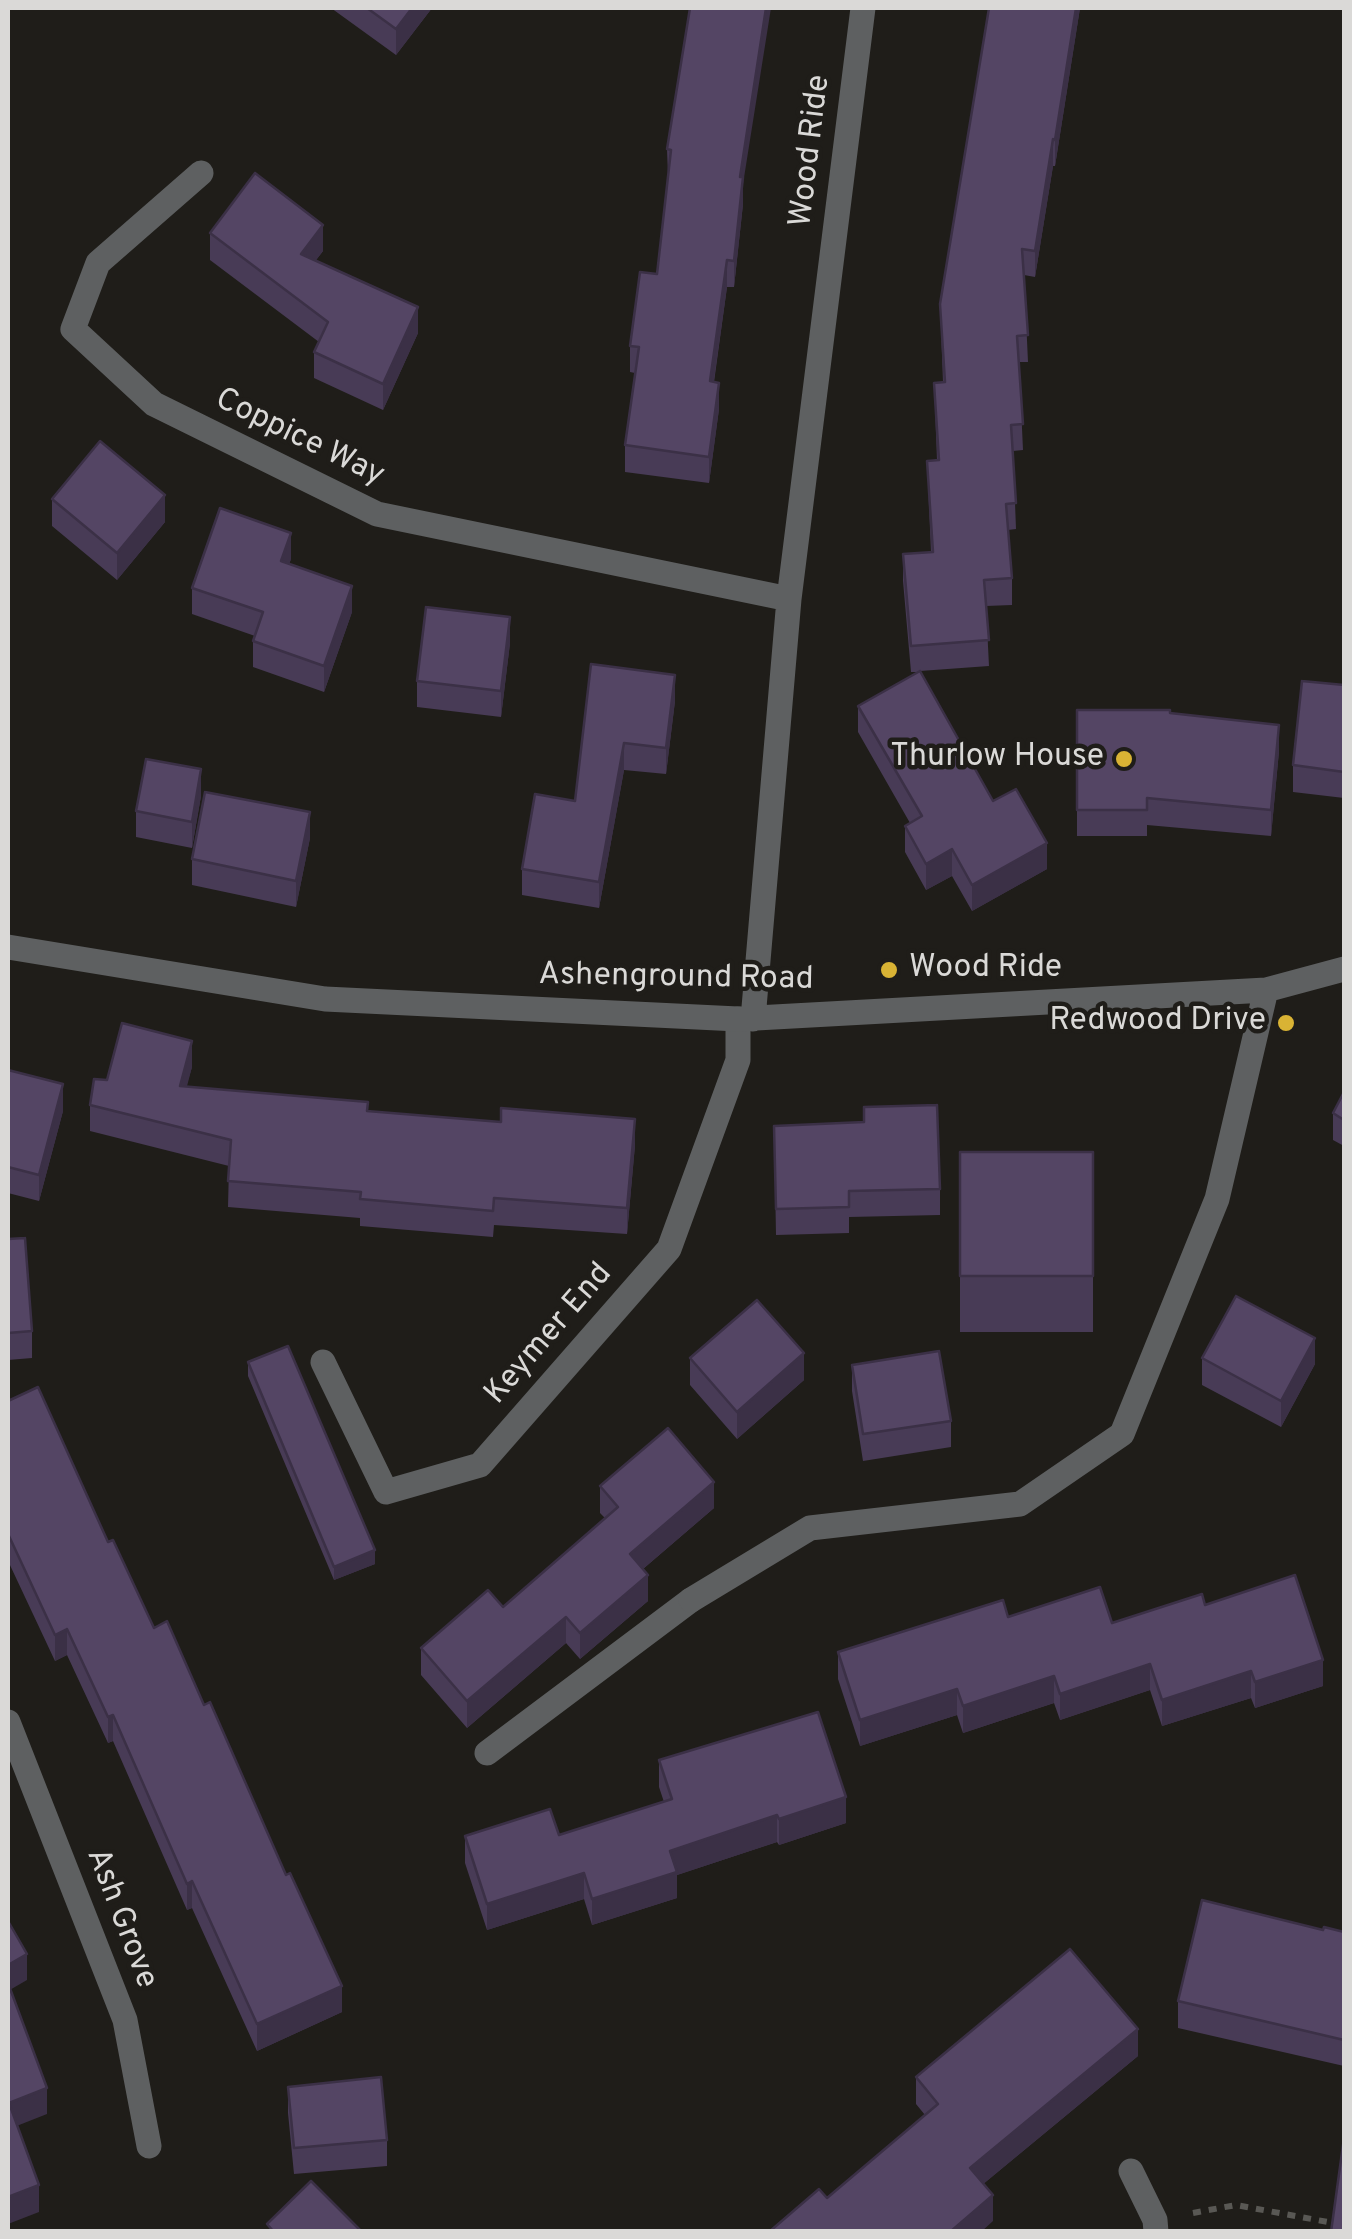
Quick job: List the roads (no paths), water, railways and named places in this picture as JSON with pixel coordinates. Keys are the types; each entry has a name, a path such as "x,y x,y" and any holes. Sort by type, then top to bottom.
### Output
{"street":[{"name":"Wood Ride","path":"746,1019 789,599 863,8"},
{"name":"Coppice Way","path":"201,173 98,264 73,329 154,404 377,514 789,599"},
{"name":"Ashenground Road","path":"8,948 325,999 746,1019 1266,990 1344,969"},
{"path":"486,1753 691,1600 810,1528 1020,1504 1122,1434 1217,1200 1266,990"},
{"name":"Keymer End","path":"323,1362 386,1492 480,1464 669,1249 738,1060 746,1019"},
{"name":"Ash Grove","path":"8,1722 124,2020 149,2146"},
{"path":"1131,2171 1155,2226"}],"place":[{"name":"Thurlow House","path":"1124,759"},
{"name":"Wood Ride","path":"889,970"},
{"name":"Redwood Drive","path":"1286,1023"}]}
